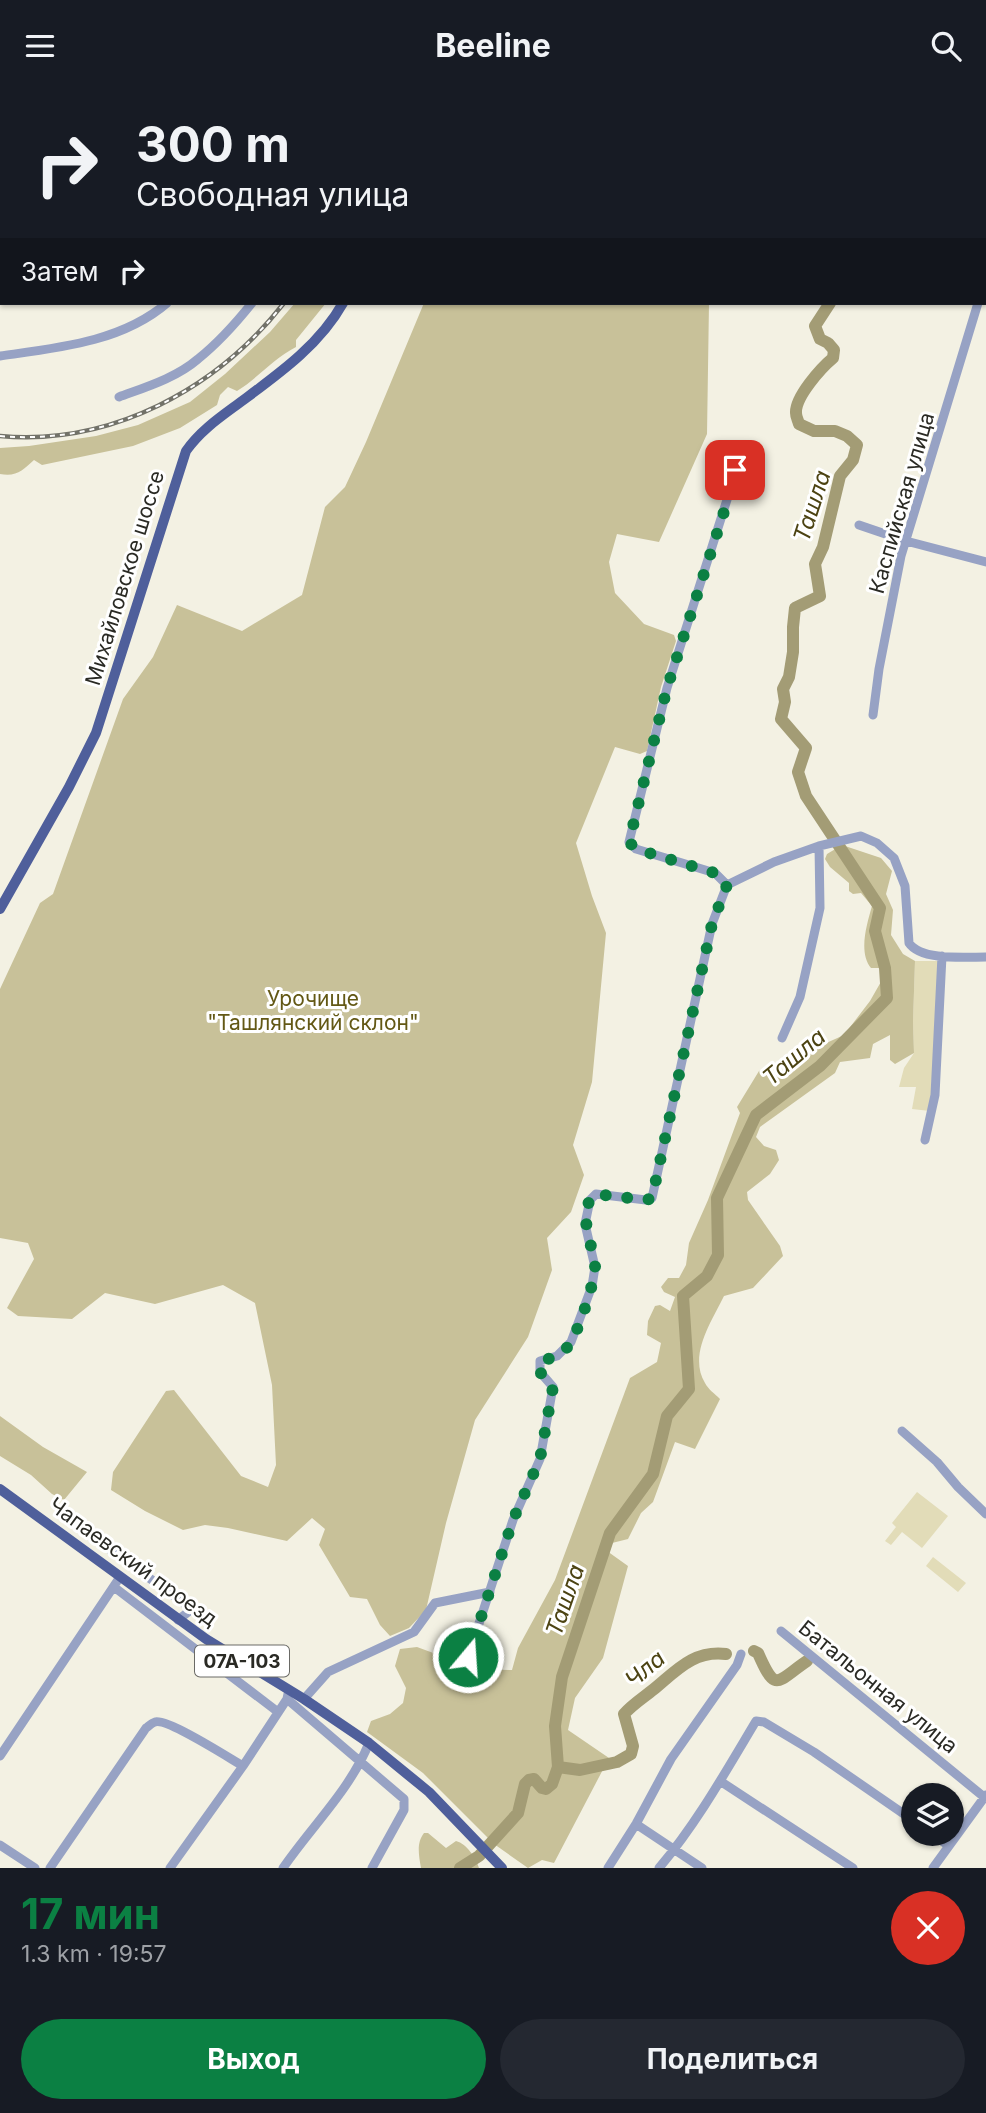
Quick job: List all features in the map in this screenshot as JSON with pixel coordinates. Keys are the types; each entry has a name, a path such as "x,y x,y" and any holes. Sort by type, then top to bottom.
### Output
{"main road":[{"name":"Михайловское шоссе","path":"0,909 69,787 96,733 186,450 208,427 293,362 330,323 342,305"},
{"name":"Чапаевский проезд","path":"0,1489 117,1582 288,1694 304,1699 369,1744 429,1792 502,1868"}],"street":[{"path":"0,356 58,347 109,335 164,305"},
{"path":"118,397 157,383 197,361 250,305"},
{"name":"Каспийская улица","path":"873,715 901,556 977,305"},
{"path":"727,885 715,873 636,849 629,842 667,688 733,484 738,455"},
{"path":"859,525 906,541 986,562"},
{"path":"468,1657 513,1520 540,1459 553,1387 540,1372 540,1361 557,1356 571,1342 592,1286 595,1266 585,1224 590,1200 596,1194 646,1200 652,1198 712,924 727,885 774,862 819,846 861,836 877,843 894,859 905,886 909,943 918,952 942,956 986,957"},
{"path":"782,1038 800,997 820,908 819,846"},
{"path":"925,1140 935,1095 942,956"},
{"path":"902,1431 937,1462 986,1514"},
{"path":"72,1521 192,1609 178,1620"},
{"path":"0,1756 117,1582 278,1712"},
{"path":"304,1699 328,1672 414,1632 435,1603 489,1593"},
{"name":"Батальонная улица","path":"781,1631 985,1796"},
{"path":"608,1868 636,1824 671,1759 737,1665 741,1654"},
{"path":"170,1868 243,1766 288,1694 402,1796 405,1804 372,1868"},
{"path":"659,1868 675,1850 757,1721 764,1722 814,1752 901,1812"},
{"path":"50,1868 146,1728 155,1722 164,1722 179,1729 243,1766"},
{"path":"283,1868 361,1762 369,1744"},
{"path":"720,1781 853,1868"},
{"path":"964,1825 985,1796"},
{"path":"636,1824 702,1868"},
{"path":"0,1845 35,1868"},
{"path":"933,1868 949,1846"}],"shaded area":[{"path":"915,961 939,961 930,1111 912,1109 916,1087 899,1087 904,1068 914,1053"},
{"path":"917,1492 948,1516 922,1548 902,1532 891,1545 885,1541 896,1527 892,1523"},
{"path":"933,1557 966,1583 958,1592 926,1566"}],"green space":[{"path":"293,305 324,305 296,340 296,347 237,391 228,387 220,395 217,405 180,428 133,446 42,465 34,460 15,474 0,474 0,448 96,436 138,425 190,402 270,332"},
{"name":"Урочище \"Ташлянский склон\"","path":"423,305 709,305 707,434 659,542 617,534 609,562 615,593 644,624 674,635 676,641 661,687 647,751 640,754 615,747 576,843 606,933 592,1082 573,1145 584,1175 571,1212 547,1238 552,1270 528,1337 475,1420 446,1523 426,1610 409,1628 390,1636 380,1625 367,1599 350,1597 319,1545 325,1529 312,1518 287,1541 205,1525 183,1530 111,1490 113,1472 166,1391 174,1390 241,1476 268,1487 276,1465 272,1385 255,1303 223,1285 155,1304 105,1293 72,1319 18,1316 7,1308 34,1259 28,1243 0,1238 0,989 40,903 53,894 123,699 153,657 177,605 242,631 302,595 325,507 345,487"},
{"path":"842,845 881,858 892,871 886,894 893,910 891,935 903,954 915,961 914,1053 895,1064 890,1060 890,1035 873,1044 870,1058 840,1062 835,1073 760,1127 756,1137 764,1146 776,1150 779,1160 770,1174 747,1192 748,1200 780,1246 783,1256 753,1288 724,1296 708,1327 700,1350 700,1372 706,1385 720,1399 695,1449 675,1442 653,1502 641,1513 628,1539 600,1546 628,1566 603,1658 575,1698 568,1730 609,1758 554,1863 542,1860 528,1868 494,1844 423,1773 367,1732 371,1721 390,1714 403,1703 406,1688 395,1666 400,1649 417,1647 436,1654 443,1666 458,1669 512,1670 518,1648 555,1580 630,1378 657,1362 661,1343 647,1335 648,1321 655,1306 660,1305 670,1311 675,1297 664,1292 661,1287 668,1278 679,1278 686,1265 689,1243 740,1113 737,1107 759,1071 767,1069 776,1075 813,1049 844,1035 882,980 881,968 871,968 865,954 865,938 872,906 861,893 853,894 849,891 849,883 830,867 825,859 827,854"},
{"path":"0,1416 43,1447 87,1472 64,1500 0,1456"},
{"path":"424,1833 428,1833 446,1848 456,1841 464,1845 479,1868 421,1868 419,1845"}],"waterway":[{"name":"Ташла","path":"460,1868 479,1856 518,1813 525,1784 529,1780 534,1779 546,1789 552,1784 558,1767 555,1726 562,1677 610,1533 653,1474 667,1416 689,1389 683,1296 707,1276 718,1255 717,1198 756,1115 820,1066 887,998 885,968 875,931 880,908 806,796 798,772 806,748 781,719 785,702 783,689 789,677 793,652 795,608 820,596 815,564 823,547 840,476 853,460 857,445 847,436 835,431 814,431 799,424 796,416 804,391 833,358 834,350 820,339 815,326 829,305"},
{"name":"Чла","path":"754,1651 758,1653 769,1675 778,1680 807,1661"},
{"name":"Чла","path":"558,1767 580,1770 617,1762 631,1754 633,1746 624,1714 695,1658 726,1654"}],"railway":[{"path":"0,436 41,437 82,432 121,421 158,405 194,386 227,361 257,334 282,305"}],"route":[{"path":"468,1657 513,1520 540,1459 553,1387 540,1372 540,1361 557,1356 571,1342 592,1286 595,1266 585,1224 590,1200 596,1194 646,1200 652,1198 712,924 727,885 715,873 636,849 629,842 667,688 733,484 735,470"}]}
